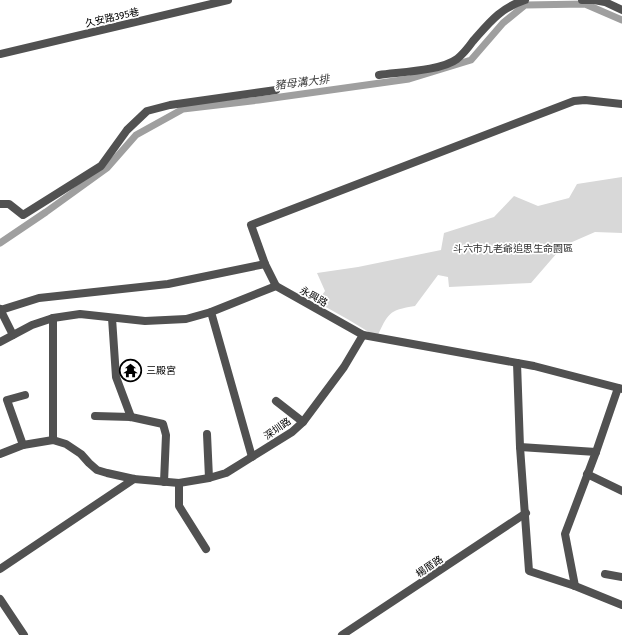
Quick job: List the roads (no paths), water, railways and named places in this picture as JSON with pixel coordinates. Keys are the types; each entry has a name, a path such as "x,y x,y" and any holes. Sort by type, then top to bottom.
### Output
{"street":[{"name":"久安路395巷","path":"0,54 228,0"},
{"path":"379,75 438,67 456,60 465,52 493,18 512,4 525,0"},
{"path":"582,0 605,2 622,10"},
{"path":"0,204 8,204 23,215 101,166 127,130 147,111 170,105 276,90"},
{"path":"0,342 32,325 53,318 80,314 145,321 179,320 210,312 276,286 265,264 251,225 574,101 585,100 622,104"},
{"path":"13,335 0,309 39,298 168,284 265,264"},
{"name":"永興路","path":"276,286 363,335 534,366 620,389"},
{"path":"210,312 252,457"},
{"path":"0,454 23,445 53,440 53,318"},
{"path":"112,318 116,377 130,417"},
{"name":"深圳路","path":"53,440 66,444 76,450 97,470 134,479 179,482 209,478 226,473 292,432 303,422 344,367 363,335"},
{"path":"517,363 520,447 526,513 529,571 575,586 622,605"},
{"path":"575,586 565,534 620,389"},
{"path":"23,445 7,400 25,395"},
{"path":"276,401 303,422"},
{"path":"94,416 130,417 163,424 166,434 164,482"},
{"path":"207,434 209,478"},
{"path":"520,447 596,452"},
{"path":"587,474 622,491"},
{"path":"0,569 134,479"},
{"path":"179,482 179,506 206,549"},
{"name":"楊厝路","path":"342,635 526,513"},
{"path":"605,574 622,577"},
{"path":"0,599 24,635"}],"waterway":[{"name":"豬母溝大排","path":"0,243 107,168 136,135 183,109 409,79 471,60 503,23 525,5 585,4 622,20"}],"place":[{"name":"三殿宮","path":"130,370"}],"park label":[{"name":"斗六市九老爺追思生命園區","path":"513,248"}]}
